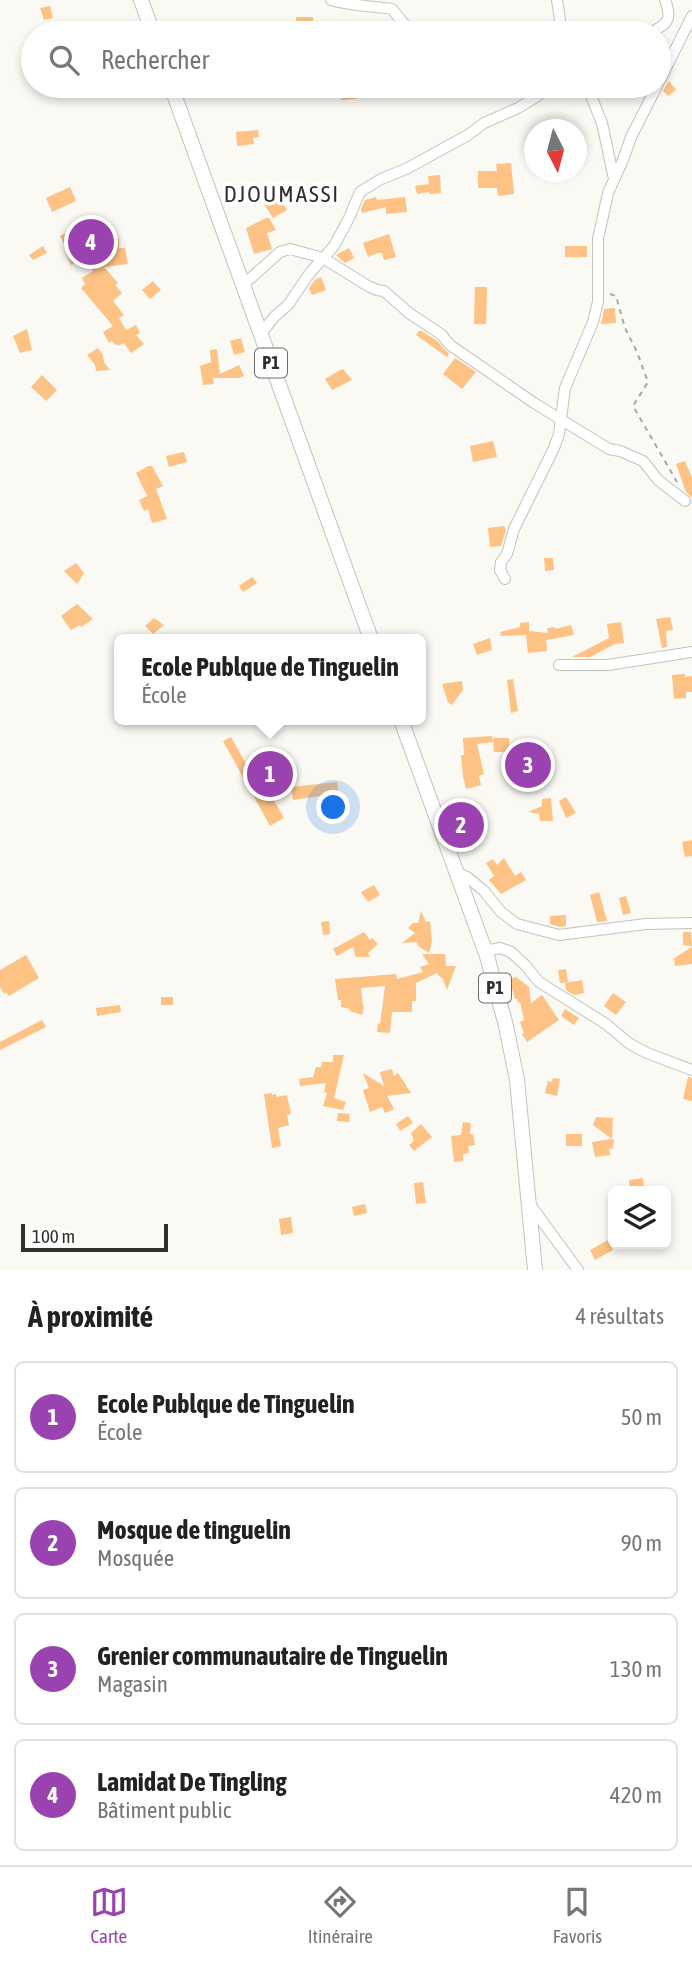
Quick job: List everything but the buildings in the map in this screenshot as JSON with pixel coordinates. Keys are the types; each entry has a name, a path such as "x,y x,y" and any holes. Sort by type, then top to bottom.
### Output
{"main road":[{"path":"141,0 149,21"},
{"name":"P1","path":"175,98 369,634"},
{"name":"P1","path":"403,725 485,951 506,1026 517,1080 535,1270"}],"street":[{"path":"331,0 363,7 393,9 402,21"},
{"path":"557,0 560,21"},
{"path":"665,0 669,10 667,21"},
{"path":"671,58 692,16"},
{"path":"261,334 288,305 309,274 334,246 360,192 534,98"},
{"path":"593,98 602,123 614,179"},
{"path":"505,579 500,569 501,562 507,554 514,529 554,448 559,434 565,388 593,322 599,291 598,239 608,192 651,98"},
{"path":"243,285 280,252 290,249 323,258 368,286 384,291 409,313 442,335 450,345 559,419 610,449 620,450 643,461 658,480 685,500"},
{"path":"559,665 608,665 692,652"},
{"path":"456,872 484,891 501,912 517,924 559,935 646,924 692,923"},
{"path":"485,951 500,948 511,952 539,982 606,1024 630,1044 655,1057 692,1070"},
{"path":"529,1203 579,1270"}],"path":[{"path":"599,291 616,296 625,328 648,382 633,406 681,487 685,500"}],"place":[{"name":"Lamidat De Tingling","path":"91,242"},
{"name":"Grenier communautaire de Tinguelin","path":"528,765"},
{"name":"Ecole Publque de Tinguelin","path":"270,774"},
{"name":"Mosque de tinguelin","path":"461,825"}],"district":[{"name":"DJOUMASSI","path":"282,194"}]}
